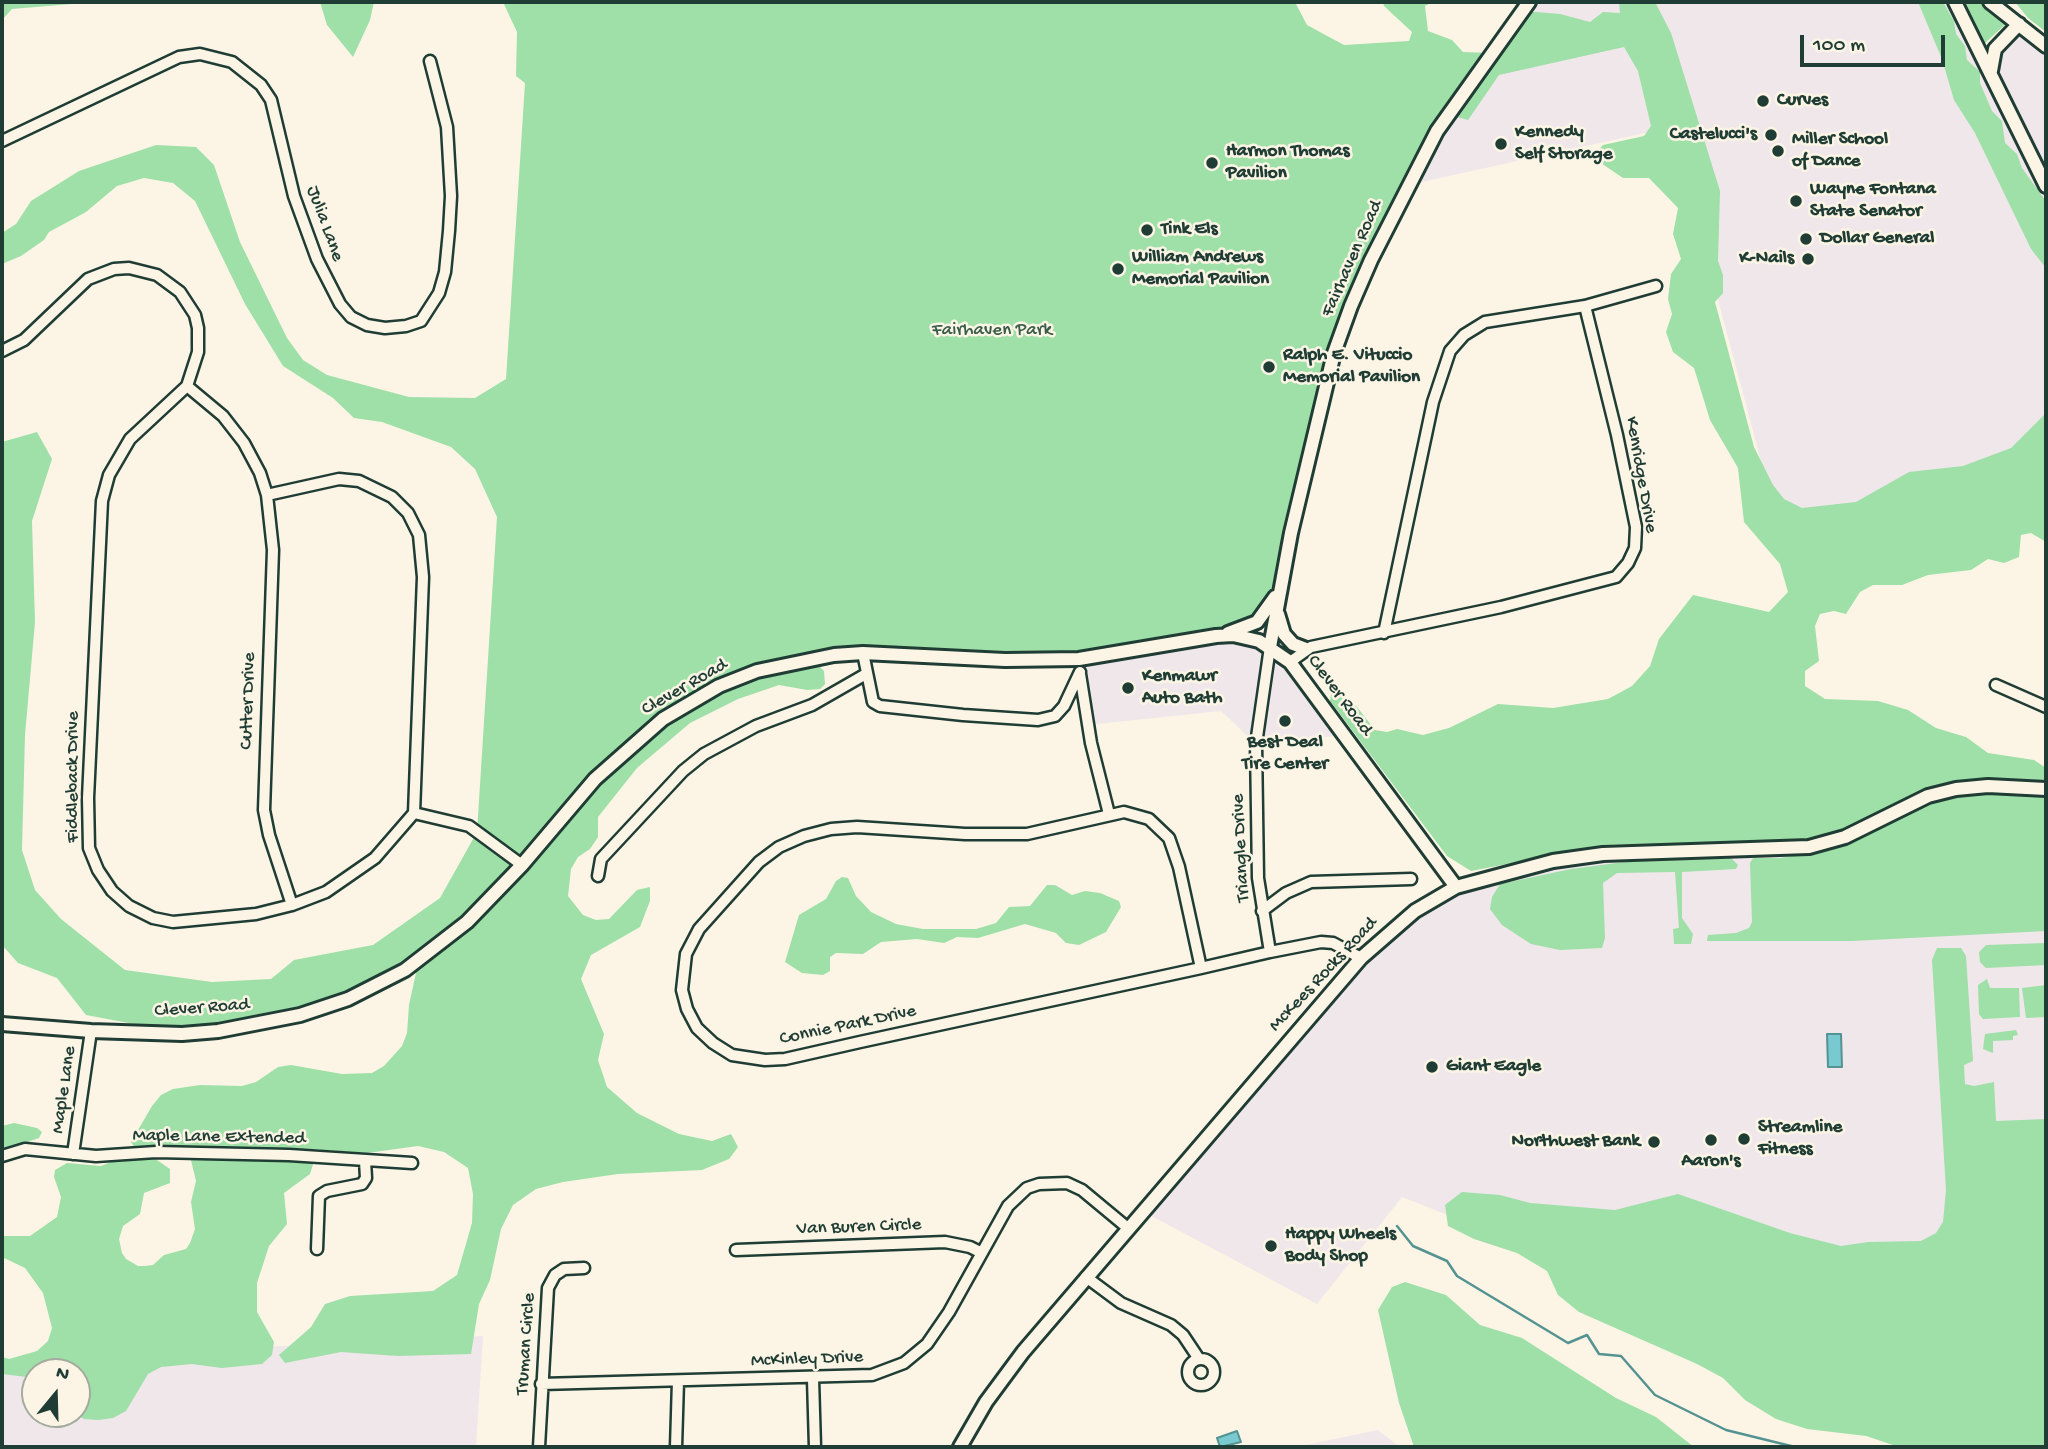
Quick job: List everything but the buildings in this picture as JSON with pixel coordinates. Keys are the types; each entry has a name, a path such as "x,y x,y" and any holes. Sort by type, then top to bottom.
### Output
{"street":[{"name":"Fairhaven Road","path":"1270,647 1280,587 1334,353 1371,260 1437,131 1529,2"},
{"path":"1955,2 2046,186"},
{"path":"1990,2 2046,46"},
{"path":"1992,74 1995,49 2019,24"},
{"name":"Julia Lane","path":"2,141 179,57 200,54 232,62 255,78 271,100 294,196 317,259 340,304 351,317 367,325 386,328 406,326 421,321 432,309 445,272 448,244 451,196 447,127 430,61"},
{"path":"2,351 23,340 88,279 114,269 145,270 157,275 180,292 195,315 199,341 187,386 223,416 244,443 260,473 267,495 320,481 359,481 392,497 408,513 419,535 423,577 414,813 468,826 522,865"},
{"path":"1384,633 1433,402 1450,351 1464,335 1485,322 1585,306 1656,286"},
{"name":"Kenridge Drive","path":"1290,663 1306,649 1616,577 1628,563 1635,548 1636,527 1617,435 1585,306"},
{"name":"Fiddleback Drive","path":"187,386 130,439 109,475 102,500 88,798 89,848 98,870 112,891 129,906 153,918 194,922 256,914 292,905 326,892 353,876 375,858 414,813"},
{"name":"Cutter Drive","path":"267,495 273,550 264,810 292,905"},
{"path":"1216,636 1256,622 1268,610 1280,587"},
{"path":"1277,604 1278,623 1284,634 1293,643 1306,649"},
{"name":"Clever Road","path":"2,1024 181,1034 218,1031 300,1015 348,999 405,970 467,922 522,865 595,779 663,719 719,686 757,671 795,661 863,653 1079,665 1216,636 1245,637 1270,647 1290,663 1455,887"},
{"name":"Triangle Drive","path":"1270,647 1256,744 1258,878 1270,952"},
{"path":"863,653 871,697 880,706 1038,720 1060,712 1079,665"},
{"path":"1079,665 1091,743 1109,814"},
{"path":"598,876 601,859 673,781 704,754 757,726 811,705 866,674"},
{"path":"1996,685 2046,707"},
{"name":"McKees Rocks Road","path":"960,1447 1000,1382 1086,1277 1361,958 1415,911 1455,887 1529,867 1603,854 1809,847 1845,837 1928,796 1956,789 1989,786 2046,789"},
{"name":"Connie Park Drive","path":"1200,968 1180,867 1169,838 1160,827 1137,814 1109,814 1027,834 965,834 856,827 831,829 792,841 759,862 692,940 682,971 682,990 687,1009 697,1028 713,1043 732,1055 765,1060 1200,968 1270,952"},
{"path":"1262,911 1286,893 1311,882 1411,879"},
{"path":"1270,952 1321,942 1333,943 1361,958"},
{"name":"Maple Lane","path":"73,1154 91,1031"},
{"name":"Maple Lane Extended","path":"2,1156 25,1149 73,1154 289,1155 412,1163"},
{"path":"317,1249 319,1196 327,1191 362,1184 366,1178 365,1161"},
{"name":"McKinley Drive","path":"541,1384 813,1379 872,1375 890,1370 916,1354 939,1329 1015,1197 1039,1184 1067,1183 1082,1189 1129,1229"},
{"name":"Van Buren Circle","path":"736,1250 945,1242 970,1247 982,1253"},
{"name":"Truman Circle","path":"539,1447 548,1288 555,1275 564,1269 584,1268"},
{"path":"1086,1277 1121,1303 1171,1325 1183,1335 1199,1359"},
{"path":"813,1379 815,1447"},
{"path":"676,1447 678,1381"}],"shaded area":[{"path":"1529,2 1955,2 1990,64 2019,24 2046,46 2046,443 1779,529 1672,127 1408,185"},
{"path":"1216,636 1270,647 1345,735 1256,744 1221,711 1088,725 1079,659"},
{"path":"2046,789 2046,1262 1617,1282 1402,1197 1317,1304 1144,1212 1361,958 1456,887 1553,861 1775,849"},
{"path":"483,1336 476,1447 2,1447 2,1360 21,1359 21,1428 91,1428 91,1358 42,1358"},
{"path":"1378,1430 1400,1447 1296,1447"}],"green space":[{"path":"2,2 96,2 12,9 2,20"},
{"path":"320,2 374,2 370,20 353,57 327,25"},
{"name":"Fairhaven Park","path":"503,2 1295,2 1307,25 1344,45 1409,41 1412,32 1383,2 1433,2 1425,6 1428,31 1452,40 1463,52 1491,53 1437,131 1351,306 1286,560 1268,610 1240,629 1079,659 834,655 719,686 618,757 494,894 404,970 300,1014 182,1033 86,1015 57,978 18,963 2,945 2,442 37,432 52,459 32,521 35,622 25,735 22,850 35,890 61,919 125,970 212,982 271,979 294,960 373,945 440,898 477,832 497,517 475,469 451,447 382,422 354,418 333,398 283,366 245,304 195,201 173,183 144,178 117,186 86,212 49,232 44,240 21,256 2,264 2,233 16,224 31,201 79,171 156,145 196,147 214,165 240,242 287,338 303,360 327,375 409,397 475,398 506,379 525,83 516,76 517,32"},
{"path":"1619,2 1655,2 1671,33 1720,191 1718,261 1723,275 1723,293 1715,302 1754,447 1773,485 1784,499 1802,508 1856,502 1909,472 1963,466 2011,448 2046,413 2046,542 2031,533 2021,535 2019,557 2004,563 1988,559 1971,570 1928,575 1902,585 1873,585 1860,592 1846,614 1834,611 1820,614 1815,626 1819,661 1805,671 1805,686 1825,699 1878,701 1908,710 1936,728 1966,737 1988,753 2034,760 2046,768 2046,783 1993,779 1935,787 1831,835 1780,842 1605,845 1471,871 1447,856 1330,701 1331,694 1338,694 1357,707 1375,730 1387,732 1397,729 1423,735 1449,728 1498,704 1553,708 1608,699 1632,686 1650,666 1659,639 1693,595 1769,612 1788,592 1780,564 1744,522 1738,468 1710,420 1694,368 1673,352 1666,332 1672,314 1668,299 1671,274 1681,259 1673,234 1678,208 1649,178 1623,178 1592,157 1603,145 1644,136 1651,126 1638,71 1624,47 1499,75 1468,120 1450,115 1524,11 1560,14 1590,22 1603,12 1620,13"},
{"path":"1918,2 1943,2 1954,21 1956,34 1965,46 1967,60 1980,72 1980,83 1992,111 2002,121 2005,143 2017,154 2022,168 2045,200 2046,268 2031,249 1975,133 1954,100 1942,59"},
{"path":"1963,2 1978,2 2008,22 1984,44"},
{"path":"2015,2 2046,2 2046,32 2028,18"},
{"path":"796,664 819,666 824,671 825,684 820,689 807,690 779,685 738,699 690,723 637,768 598,817 598,837 590,849 578,857 571,869 568,896 583,915 596,920 609,919 637,890 650,887 650,901 640,927 591,955 581,979 604,1034 598,1060 607,1087 637,1113 679,1134 712,1141 731,1134 738,1147 729,1159 702,1170 618,1174 563,1182 536,1189 513,1205 501,1229 490,1280 479,1304 471,1354 398,1356 341,1352 285,1363 279,1355 311,1327 325,1304 350,1296 433,1291 457,1275 472,1223 473,1194 468,1168 444,1152 418,1146 367,1153 307,1149 289,1153 136,1150 131,1142 152,1106 161,1095 173,1089 200,1085 242,1086 256,1082 278,1067 291,1065 342,1074 372,1073 384,1066 402,1046 407,1033 409,1005 417,968 598,779 665,722 720,688"},
{"path":"1991,790 2046,794 2046,931 1852,941 1707,941 1708,935 1736,933 1749,928 1752,922 1750,863 1753,858 1781,858 1819,850 1929,801"},
{"path":"1662,857 1731,858 1738,865 1736,869 1682,872 1682,918 1693,934 1691,944 1674,944 1673,929 1679,928 1675,872 1617,873 1603,883 1605,938 1602,948 1560,950 1531,944 1502,925 1490,909 1492,897 1500,884 1571,869"},
{"path":"842,877 848,878 856,896 871,912 896,924 923,929 976,929 996,923 1009,907 1030,906 1047,885 1055,885 1072,895 1085,891 1100,893 1119,901 1121,907 1106,932 1079,945 1066,943 1056,933 1025,924 978,938 957,937 944,943 917,939 881,942 863,954 836,953 830,957 830,971 823,975 802,973 785,962 799,915 826,899 836,881"},
{"path":"2046,943 2046,965 1986,968 1980,962 1979,952 1986,945"},
{"path":"1937,948 1961,948 1966,956 1973,1061 1964,1065 1965,1084 1974,1086 1994,1082 1996,1121 2046,1119 2046,1447 1899,1447 1866,1436 1807,1429 1776,1419 1745,1400 1723,1378 1579,1312 1558,1295 1547,1271 1517,1253 1474,1239 1448,1226 1445,1205 1462,1192 1500,1195 1530,1203 1615,1210 1678,1194 1790,1233 1841,1246 1868,1242 1921,1241 1936,1233 1943,1222 1946,1190 1932,960"},
{"path":"1987,979 1990,988 2019,988 2020,1017 1983,1019 1979,1014 1978,985"},
{"path":"2046,985 2046,1017 2026,1018 2022,988"},
{"path":"2016,1030 2018,1035 2013,1036 2013,1040 1993,1041 1993,1053 1983,1049 1985,1034"},
{"path":"14,1123 37,1128 42,1132 39,1138 2,1151 2,1126"},
{"path":"190,1156 315,1158 310,1174 284,1193 287,1224 269,1246 257,1283 257,1312 274,1342 272,1355 262,1364 222,1368 192,1364 161,1367 148,1374 126,1411 113,1418 98,1420 91,1420 91,1358 21,1358 21,1376 2,1374 2,1357 9,1359 37,1351 48,1341 52,1328 43,1293 25,1268 2,1257 2,1236 30,1236 57,1217 61,1197 54,1177 55,1170 67,1163 101,1166 113,1161 154,1158 170,1169 170,1183 144,1193 140,1214 123,1226 119,1239 122,1253 126,1259 138,1266 153,1265 164,1255 186,1249 195,1229 191,1202 196,1181"},
{"path":"1405,1282 1446,1295 1480,1325 1522,1338 1616,1398 1656,1417 1694,1447 1414,1447 1399,1403 1378,1310 1392,1287"}],"water":[{"path":"1827,1034 1841,1034 1842,1067 1828,1067"},
{"path":"1237,1431 1241,1442 1220,1447 1217,1438"}],"waterway":[{"path":"1397,1226 1413,1246 1447,1261 1457,1276 1568,1343 1587,1335 1599,1354 1621,1356 1655,1395 1726,1430 1795,1447"}],"place":[{"name":"Curves","path":"1763,101"},
{"name":"Castelucci's","path":"1771,135"},
{"name":"Kennedy Self Storage","path":"1501,144"},
{"name":"Miller School of Dance","path":"1778,151"},
{"name":"Harmon Thomas Pavilion","path":"1212,163"},
{"name":"Wayne Fontana State Senator","path":"1796,201"},
{"name":"Tink Els","path":"1147,230"},
{"name":"Dollar General","path":"1806,239"},
{"name":"K-Nails","path":"1808,259"},
{"name":"William Andrews Memorial Pavilion","path":"1118,269"},
{"name":"Ralph E. Vituccio Memorial Pavilion","path":"1269,367"},
{"name":"Kenmawr Auto Bath","path":"1128,688"},
{"name":"Best Deal Tire Center","path":"1285,721"},
{"name":"Giant Eagle","path":"1432,1067"},
{"name":"Streamline Fitness","path":"1744,1139"},
{"name":"Aaron's","path":"1711,1140"},
{"name":"Northwest Bank","path":"1654,1142"},
{"name":"Happy Wheels Body Shop","path":"1271,1246"}]}
